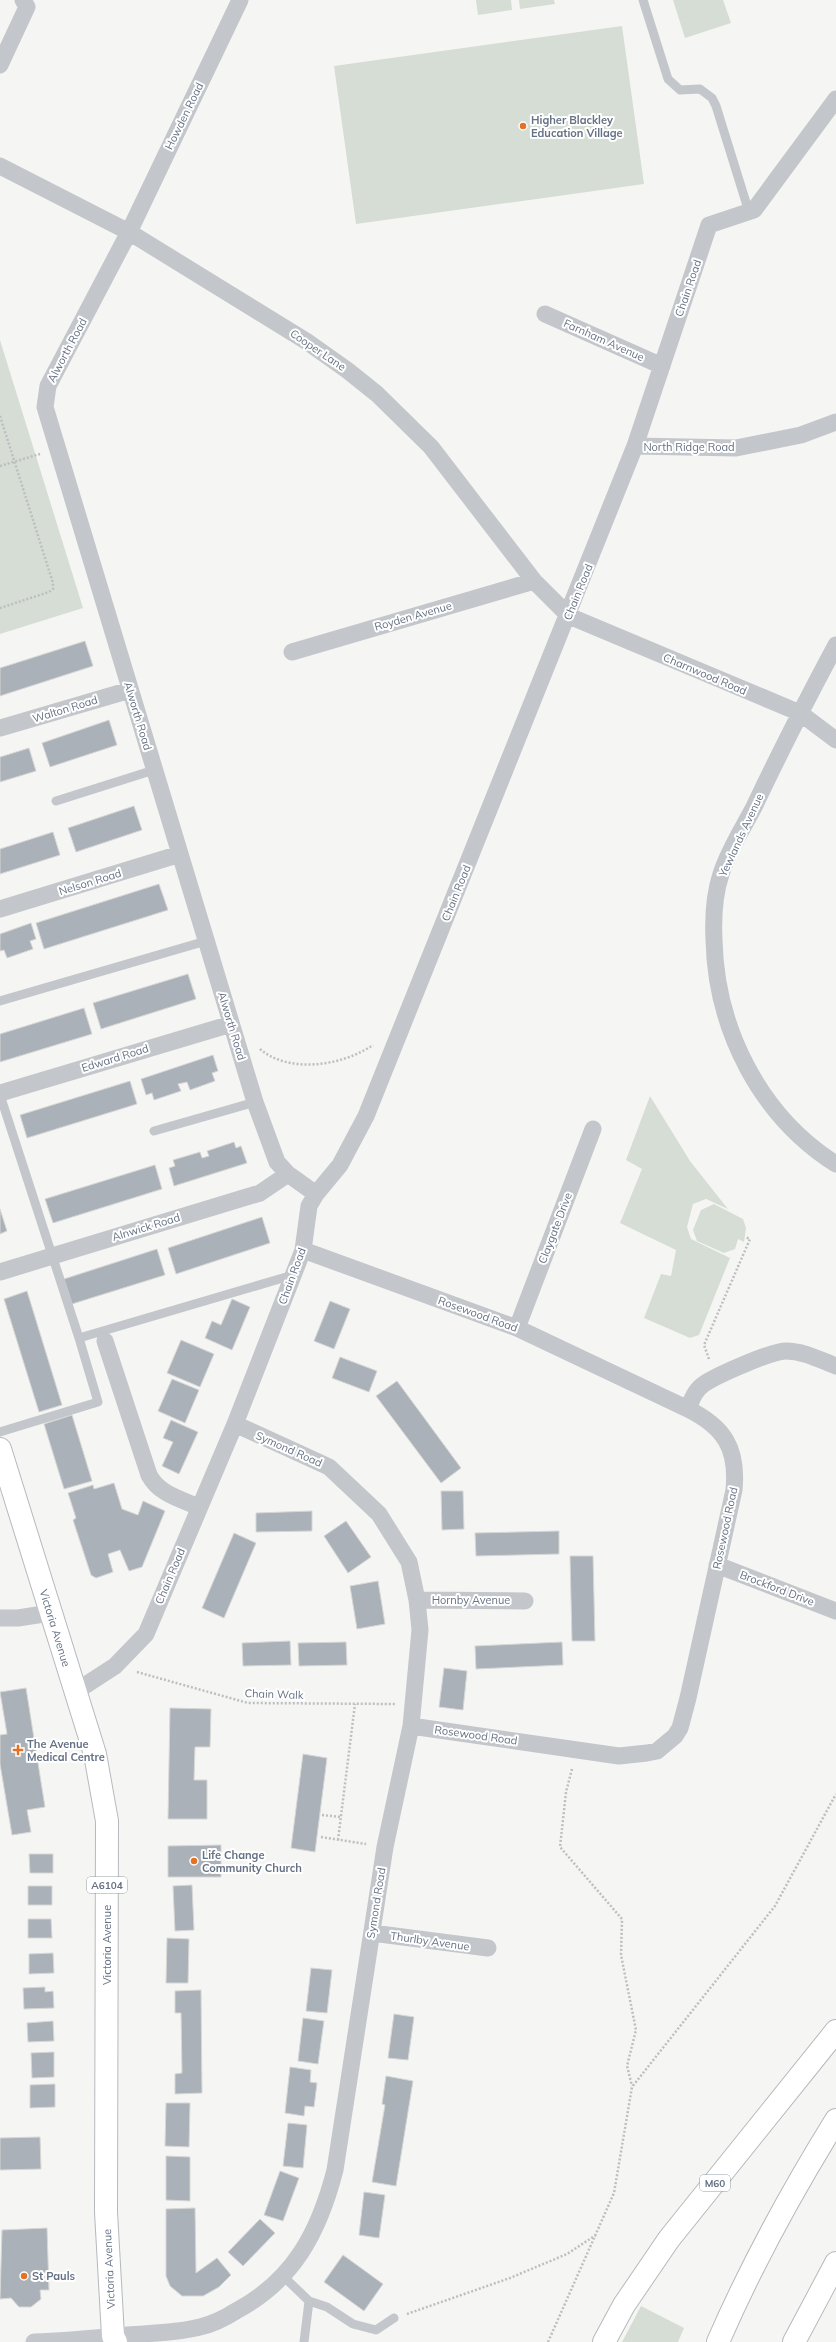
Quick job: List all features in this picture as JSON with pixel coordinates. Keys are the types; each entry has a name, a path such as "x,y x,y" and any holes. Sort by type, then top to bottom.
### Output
{"main road":[{"name":"Victoria Avenue","path":"0,1449 95,1754 107,1822 106,2212 113,2340"},
{"name":"M60","path":"604,2342 624,2305 669,2239 836,2031"},
{"path":"718,2342 730,2313 804,2173 836,2120"},
{"path":"794,2342 836,2263"}],"street":[{"path":"0,65 27,8 23,0"},
{"name":"Howden Road","path":"129,232 240,0"},
{"name":"Chain Road","path":"75,1692 115,1666 146,1634 235,1424 303,1250 310,1206 316,1194 340,1165 366,1116 569,616 636,446 709,225 754,210 836,99"},
{"name":"Cooper Lane","path":"0,166 129,232 306,341 377,394 431,446 534,581 569,616"},
{"name":"Alworth Road","path":"129,232 48,386 45,407 231,1024 271,1150 277,1162 288,1174 316,1194"},
{"name":"Farnham Avenue","path":"545,314 662,366"},
{"name":"North Ridge Road","path":"636,446 736,448 801,435 836,422"},
{"name":"Royden Avenue","path":"292,652 534,581"},
{"name":"Charnwood Road","path":"569,616 800,713 836,740"},
{"name":"Yewlands Avenue","path":"836,645 800,713 721,874 713,917 714,957 724,1012 744,1065 770,1103 795,1130 822,1155 836,1164"},
{"name":"Walton Road","path":"0,728 130,690"},
{"name":"Nelson Road","path":"0,909 180,854"},
{"name":"Edward Road","path":"0,1094 231,1024"},
{"name":"Claygate Drive","path":"517,1328 593,1129"},
{"name":"Alnwick Road","path":"0,1272 260,1193 288,1174"},
{"name":"Rosewood Road","path":"303,1250 517,1328 688,1409 708,1419 720,1431 733,1458 735,1476 734,1490 688,1698 680,1728 675,1736 657,1751 647,1754 620,1756 411,1726"},
{"path":"105,1341 148,1474 153,1483 162,1491 199,1507"},
{"path":"688,1409 694,1394 704,1384 769,1353 785,1351 800,1352 836,1366"},
{"name":"Symond Road","path":"34,2342 113,2340 200,2327 222,2319 244,2307 268,2291 283,2276 306,2247 328,2198 335,2170 385,1847 411,1726 420,1630 417,1600 409,1562 379,1514 329,1467 235,1424"},
{"name":"Brockford Drive","path":"718,1565 836,1611"},
{"name":"Hornby Avenue","path":"417,1600 525,1601"},
{"path":"0,1618 18,1618 50,1613"},
{"name":"Thurlby Avenue","path":"372,1933 488,1948"}],"lane":[{"path":"643,0 668,79 680,90 700,89 712,98 740,178 749,212"},
{"path":"56,800 154,770"},
{"path":"0,1000 206,941"},
{"path":"0,1094 79,1338 98,1402 0,1432"},
{"path":"154,1132 255,1102"},
{"path":"79,1338 293,1275"},
{"path":"283,2276 309,2300 327,2307 353,2324 376,2330 394,2318"},
{"path":"304,2342 309,2300"}],"path":[{"path":"0,416 53,583 53,590 0,608"},
{"path":"0,466 58,449"},
{"path":"259,1048 270,1058 292,1064 324,1064 368,1049 402,1026"},
{"path":"716,1378 704,1345 750,1239 745,1237"},
{"name":"Chain Walk","path":"115,1666 248,1703 413,1704"},
{"path":"338,1840 355,1704"},
{"path":"548,2342 614,2193 632,2087 627,2066 636,2030 621,1955 622,1919 560,1847 566,1792 578,1750"},
{"path":"632,2087 775,1906 836,1794"},
{"path":"322,1815 341,1817"},
{"path":"321,1837 385,1847"},
{"path":"394,2318 510,2278 567,2254 596,2235"}],"shaded area":[{"path":"476,0 511,0 512,10 478,15"},
{"path":"519,0 554,0 555,4 520,9"},
{"path":"673,0 723,0 731,23 685,38"},
{"path":"622,26 644,184 356,224 334,66"},
{"path":"0,340 83,608 0,634"},
{"path":"650,1096 690,1161 728,1209 706,1199 693,1204 687,1227 691,1239 730,1258 699,1335 690,1338 644,1318 661,1274 671,1276 676,1250 620,1223 642,1169 626,1160"},
{"path":"714,1204 743,1219 746,1228 744,1242 738,1239 735,1249 724,1253 697,1241 693,1230 701,1210"},
{"path":"641,2306 684,2328 678,2342 622,2342"}],"building":[{"path":"85,641 93,666 0,696 0,668"},
{"path":"109,720 117,745 50,767 42,743"},
{"path":"29,748 36,771 0,782 0,757"},
{"path":"134,806 142,830 76,852 68,828"},
{"path":"53,832 60,855 0,874 0,849"},
{"path":"159,884 168,910 44,949 36,923"},
{"path":"31,923 36,939 30,941 33,949 7,958 4,950 0,951 0,934"},
{"path":"188,974 196,999 101,1029 93,1003"},
{"path":"84,1008 92,1034 0,1062 0,1034"},
{"path":"213,1055 218,1071 212,1073 215,1081 190,1090 187,1082 178,1084 181,1091 154,1100 152,1093 146,1095 141,1079"},
{"path":"130,1081 137,1104 27,1138 20,1115"},
{"path":"234,1142 236,1148 241,1146 247,1163 174,1186 169,1168 175,1166 173,1160 200,1152 202,1158 209,1156 207,1151"},
{"path":"155,1165 162,1189 53,1223 45,1199"},
{"path":"0,1209 7,1231 0,1234"},
{"path":"262,1217 270,1243 176,1274 168,1248"},
{"path":"157,1249 165,1275 72,1304 64,1279"},
{"path":"27,1291 62,1405 39,1412 4,1299"},
{"path":"232,1299 250,1307 232,1350 205,1338 212,1321 221,1325"},
{"path":"330,1301 350,1309 334,1349 314,1341"},
{"path":"181,1340 214,1354 200,1387 167,1373"},
{"path":"340,1357 377,1371 369,1392 332,1378"},
{"path":"172,1379 199,1390 185,1423 158,1411"},
{"path":"397,1381 461,1468 441,1483 376,1396"},
{"path":"72,1415 92,1481 64,1489 44,1424"},
{"path":"171,1420 198,1432 179,1474 162,1466 173,1442 163,1438"},
{"path":"114,1483 122,1509 138,1515 143,1501 165,1511 142,1567 129,1571 120,1550 108,1554 113,1572 96,1578 91,1575 73,1520 76,1518 68,1493 93,1485 94,1489"},
{"path":"441,1491 463,1491 464,1529 442,1530"},
{"path":"312,1511 312,1531 256,1532 256,1513"},
{"path":"346,1521 371,1557 348,1573 324,1536"},
{"path":"559,1531 559,1554 476,1556 475,1533"},
{"path":"234,1533 256,1543 224,1618 202,1608"},
{"path":"570,1556 593,1556 595,1641 572,1641"},
{"path":"378,1581 385,1624 357,1629 350,1586"},
{"path":"290,1641 291,1665 243,1666 242,1643"},
{"path":"346,1642 347,1665 299,1666 298,1643"},
{"path":"562,1642 563,1665 476,1669 475,1646"},
{"path":"444,1668 467,1671 463,1710 439,1707"},
{"name":"The Avenue Medical Centre","path":"26,1688 45,1807 27,1810 31,1832 12,1835 0,1764 0,1735 7,1734 0,1692"},
{"path":"170,1708 211,1709 210,1747 195,1747 194,1780 207,1780 207,1819 168,1819"},
{"path":"303,1754 327,1758 315,1852 291,1848"},
{"name":"Life Change Community Church","path":"221,1845 221,1877 168,1877 168,1846"},
{"path":"29,1854 53,1854 53,1873 30,1873"},
{"path":"192,1885 194,1930 175,1931 173,1886"},
{"path":"28,1886 52,1886 52,1905 28,1905"},
{"path":"28,1919 51,1919 52,1938 28,1938"},
{"path":"167,1938 189,1939 188,1983 166,1983"},
{"path":"53,1953 54,1973 29,1974 29,1954"},
{"path":"311,1968 332,1970 327,2013 306,2011"},
{"path":"45,1987 45,1992 53,1991 54,2008 24,2009 23,1988"},
{"path":"201,1990 202,2093 175,2094 175,2074 182,2073 181,2013 175,2013 175,1991"},
{"path":"394,2014 414,2017 408,2060 388,2058"},
{"path":"303,2018 324,2021 318,2064 298,2061"},
{"path":"53,2021 54,2041 28,2042 27,2023"},
{"path":"54,2052 54,2077 32,2078 31,2053"},
{"path":"290,2067 311,2070 310,2082 317,2083 314,2107 305,2106 304,2116 285,2113"},
{"path":"386,2076 413,2081 396,2186 372,2182 385,2105 382,2104"},
{"path":"55,2084 55,2107 30,2108 30,2085"},
{"path":"166,2103 190,2103 189,2147 165,2146"},
{"path":"288,2123 307,2125 303,2168 283,2166"},
{"path":"40,2137 41,2169 0,2170 0,2138"},
{"path":"166,2156 190,2157 190,2201 166,2200"},
{"path":"280,2171 299,2178 283,2221 264,2215"},
{"path":"364,2192 385,2195 379,2238 359,2235"},
{"path":"195,2208 196,2273 217,2258 231,2275 219,2287 203,2296 182,2296 170,2286 166,2276 166,2209"},
{"path":"260,2219 275,2233 243,2266 228,2252"},
{"name":"St Pauls","path":"47,2228 49,2290 40,2290 41,2299 31,2307 19,2307 11,2298 0,2299 2,2230"},
{"path":"343,2255 383,2284 364,2311 324,2282"}],"place":[{"name":"Higher Blackley Education Village","path":"523,126"},
{"name":"The Avenue Medical Centre","path":"18,1750"},
{"name":"Life Change Community Church","path":"194,1861"},
{"name":"St Pauls","path":"24,2276"}]}
